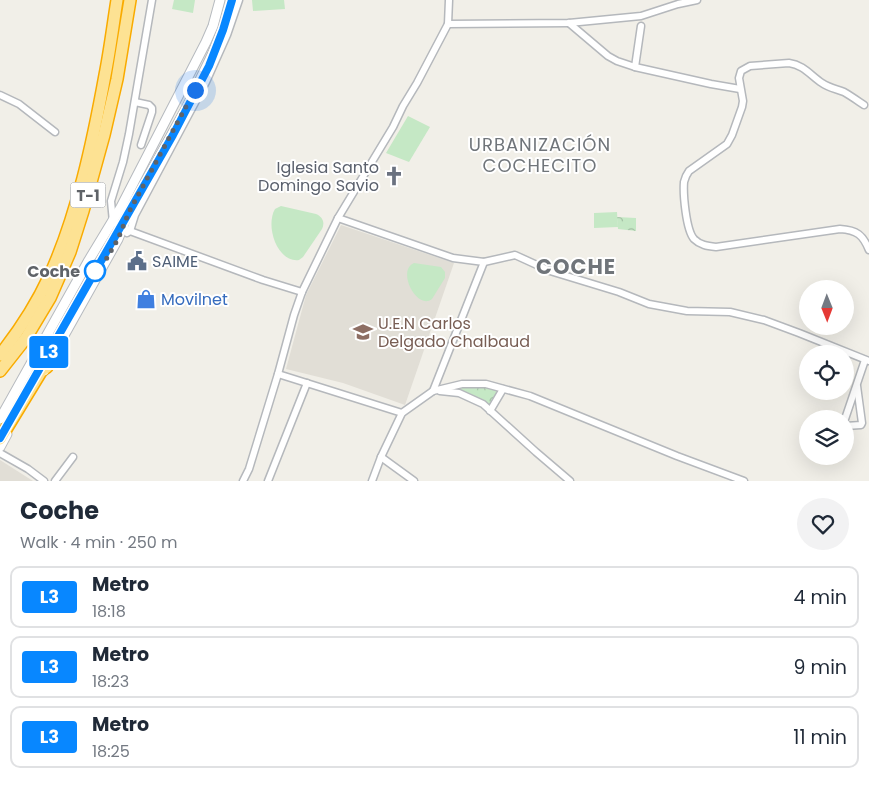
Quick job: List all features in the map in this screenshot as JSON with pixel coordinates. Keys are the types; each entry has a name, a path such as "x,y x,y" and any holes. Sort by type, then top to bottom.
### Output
{"highway":[{"name":"T-1","path":"0,354 32,308 60,252 86,165 105,76 117,0"},
{"name":"T-1","path":"0,371 26,338 50,298 70,252 104,134 117,79 130,0"},
{"path":"0,439 42,370 47,367"}],"main road":[{"path":"0,419 89,260 113,222 206,42 216,17 220,0"},
{"path":"0,447 35,389 118,239 126,229 129,212 204,74 233,0"}],"street":[{"path":"152,0 125,153 111,201 113,222 126,229 264,280 302,292"},
{"path":"126,229 216,63 239,0"},
{"path":"243,481 249,469 302,292 338,218 393,128 448,24 449,0"},
{"path":"448,24 569,23 641,16 678,2 697,0"},
{"path":"569,23 608,56 617,61 635,67 740,89"},
{"path":"635,67 641,26"},
{"path":"864,105 844,92 829,87 800,66 789,63 746,67 741,71 738,78 743,101 732,135 727,144 688,171 685,176 684,194 687,224 693,237 701,244 716,247 849,229 865,240 869,250"},
{"path":"0,95 19,104 55,132"},
{"path":"135,102 149,104 152,108 141,145"},
{"path":"338,218 453,258 484,262 515,255 550,271 619,292 649,304 687,311 730,312 764,320 799,333 867,361 848,410"},
{"path":"433,391 484,262"},
{"path":"278,374 402,413"},
{"path":"268,481 307,383"},
{"path":"372,481 402,413 433,391 462,384 486,384 530,396 734,480 744,481"},
{"path":"854,426 861,425 862,423 857,384"},
{"path":"490,411 502,388"},
{"path":"433,391 459,393 482,404 570,481"},
{"path":"0,453 28,469 44,481"},
{"path":"55,481 73,457"},
{"path":"381,457 414,481"}],"shaded area":[{"name":"U.E.N Carlos Delgado Chalbaud","path":"341,225 454,263 405,405 343,383 286,369 306,295"},
{"path":"0,460 33,481 0,481"}],"green space":[{"path":"174,0 195,0 193,13 172,9"},
{"path":"252,0 284,0 285,9 253,11"},
{"path":"408,116 430,127 409,162 386,153"},
{"path":"281,206 316,214 323,220 322,229 299,260 285,256 279,250 272,233 272,216 275,209"},
{"path":"617,212 618,227 594,228 594,213"},
{"path":"617,217 636,218 636,231 618,229"},
{"path":"414,263 441,267 445,272 445,278 432,299 426,301 420,299 411,288 407,273 409,267"},
{"path":"462,385 485,385 501,389 490,409 483,402 437,390"}],"metro line":[{"name":"L3","path":"0,438 173,135 209,66 232,0"}],"place":[{"name":"Iglesia Santo Domingo Savio","path":"394,176"},
{"name":"SAIME","path":"137,261"},
{"name":"Coche","path":"95,271"},
{"name":"Movilnet","path":"146,299"},
{"name":"U.E.N Carlos Delgado Chalbaud","path":"363,332"}],"district":[{"name":"URBANIZACIÓN COCHECITO","path":"540,154"},
{"name":"COCHE","path":"576,266"}],"route":[{"path":"95,271 101,268 118,239 129,212 195,90"}]}
